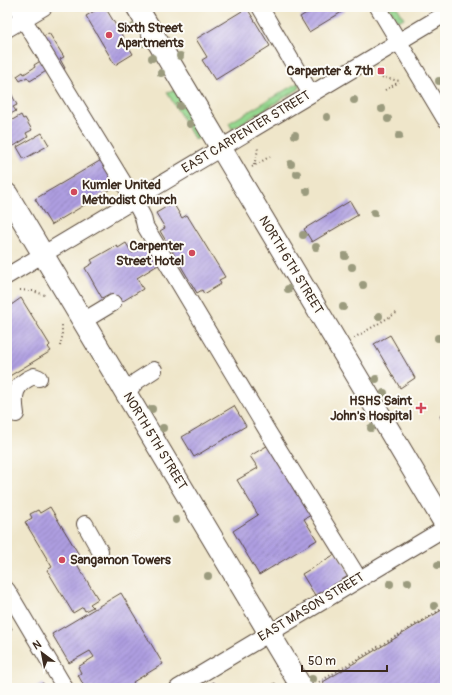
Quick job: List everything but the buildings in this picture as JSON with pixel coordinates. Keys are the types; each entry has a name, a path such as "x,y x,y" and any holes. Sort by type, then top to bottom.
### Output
{"main road":[{"name":"NORTH 6TH STREET","path":"137,7 445,524"},
{"name":"NORTH 5TH STREET","path":"7,194 269,633 310,685"}],"street":[{"path":"7,29 19,13 44,7"},
{"path":"260,7 311,94"},
{"path":"378,7 445,119"},
{"path":"19,13 134,200 143,217 145,226 359,579"},
{"name":"EAST CARPENTER STREET","path":"7,276 445,14"},
{"path":"83,321 113,303"},
{"path":"126,393 137,381 154,370"},
{"path":"16,414 15,395 18,386 28,378 34,376 39,378"},
{"path":"85,524 100,551"},
{"name":"EAST MASON STREET","path":"178,688 445,528"},
{"path":"7,590 66,688"}],"path":[{"path":"379,75 380,77 400,81 385,90"},
{"path":"257,147 258,150 253,167 271,156"},
{"path":"20,290 33,291 45,295"},
{"path":"354,338 398,312"},
{"path":"60,346 62,338 62,324"},
{"path":"310,685 445,607"}],"green space":[{"path":"389,7 397,7 404,18 398,21"},
{"path":"299,82 299,89 232,129 229,123"},
{"path":"175,90 201,137 195,140 167,92"}],"place":[{"name":"Sixth Street Apartments","path":"109,35"},
{"name":"Carpenter & 7th","path":"381,71"},
{"name":"Kumler United Methodist Church","path":"74,192"},
{"name":"Carpenter Street Hotel","path":"192,253"},
{"name":"HSHS Saint John's Hospital","path":"421,408"},
{"name":"Sangamon Towers","path":"62,560"}]}
